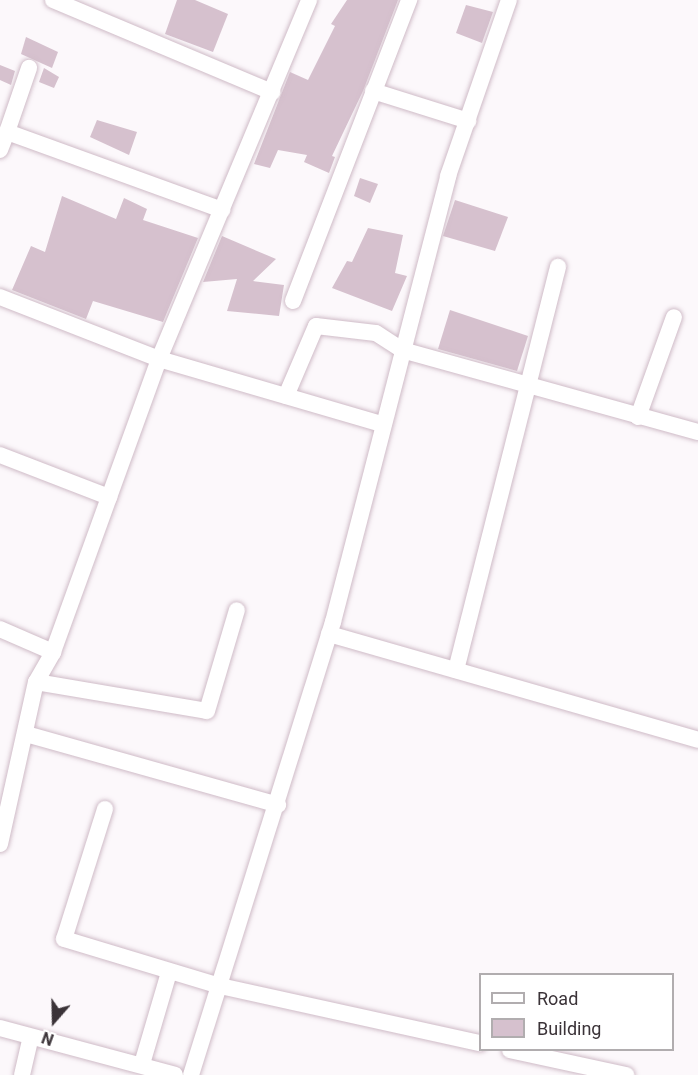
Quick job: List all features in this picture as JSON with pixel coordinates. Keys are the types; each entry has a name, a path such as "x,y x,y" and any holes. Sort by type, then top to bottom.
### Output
{"street":[{"path":"53,0 272,92"},
{"path":"0,843 36,682 53,652 159,358 309,0"},
{"path":"293,301 409,0"},
{"path":"191,1075 278,805 329,634 448,176 509,0"},
{"path":"0,150 29,68"},
{"path":"374,91 468,121"},
{"path":"7,132 222,210"},
{"path":"456,670 558,267"},
{"path":"0,297 159,358 384,425"},
{"path":"638,417 674,317"},
{"path":"286,396 316,326 376,333 402,350 529,388 698,432"},
{"path":"0,455 109,497"},
{"path":"36,682 207,711 237,610"},
{"path":"0,629 53,652"},
{"path":"329,634 698,740"},
{"path":"26,734 278,805"},
{"path":"105,809 63,939 220,986 479,1043"},
{"path":"142,1064 170,972"},
{"path":"0,1028 142,1064 175,1075"},
{"path":"22,1075 31,1037"},
{"path":"515,1051 626,1075"}],"building":[{"path":"177,0 195,0 228,14 213,52 165,34"},
{"path":"347,0 398,0 363,91 332,156 335,157 329,173 304,162 307,155 278,150 270,168 254,164 290,72 308,80 335,26 331,24"},
{"path":"466,5 493,12 482,43 456,33"},
{"path":"26,37 58,52 52,68 21,54"},
{"path":"0,65 15,71 11,85 0,80"},
{"path":"44,68 59,77 54,88 39,82"},
{"path":"97,120 137,132 129,155 90,137"},
{"path":"360,178 378,184 370,203 354,196"},
{"path":"62,196 116,219 124,198 147,209 143,220 198,238 163,322 93,301 86,319 12,290 31,246 45,252"},
{"path":"455,200 508,217 495,251 443,236"},
{"path":"368,228 403,235 395,273 407,276 392,311 332,288 347,261 352,262"},
{"path":"222,236 276,259 253,281 284,285 279,316 227,311 237,279 203,282"},
{"path":"450,310 528,336 517,371 438,349"}]}
